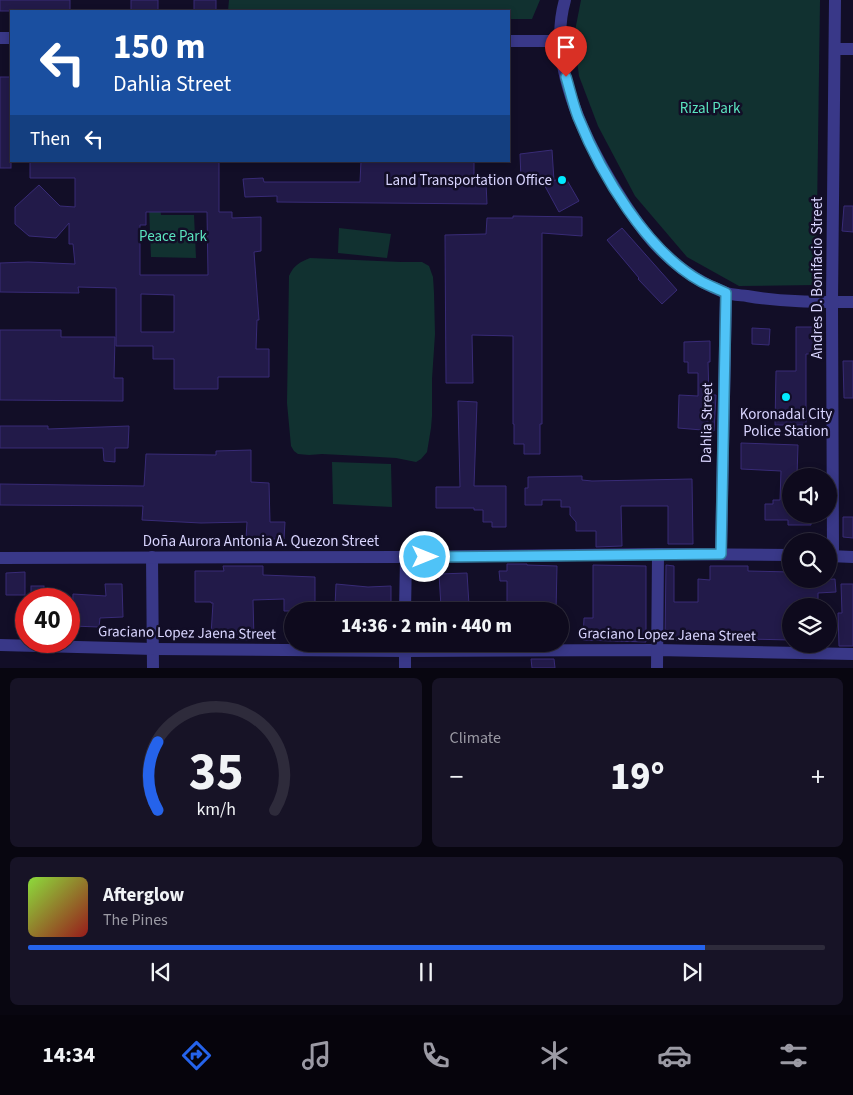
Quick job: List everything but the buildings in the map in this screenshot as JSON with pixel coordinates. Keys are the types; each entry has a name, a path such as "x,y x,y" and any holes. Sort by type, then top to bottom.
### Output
{"street":[{"path":"565,0 562,10 560,41 566,77 578,116 598,162 631,214 654,243 678,266 702,282 726,293 764,299 853,302"},
{"name":"Andres D. Bonifacio Street","path":"831,533 835,0"},
{"path":"510,41 560,41"},
{"path":"835,49 853,49"},
{"name":"Dahlia Street","path":"721,554 726,293"},
{"path":"657,668 658,554"},
{"name":"Doña Aurora Antonia A. Quezon Street","path":"0,558 782,555"},
{"path":"837,556 853,557"},
{"path":"152,557 153,668"},
{"path":"405,602 406,557"},
{"name":"Graciano Lopez Jaena Street","path":"0,645 154,649 284,648"},
{"name":"Graciano Lopez Jaena Street","path":"569,649 853,654"},
{"path":"405,652 405,668"}],"green space":[{"path":"229,0 540,0 532,19 510,19 510,10 228,10"},
{"name":"Rizal Park","path":"581,0 820,0 816,285 739,286 687,257 635,196 598,126 579,76 574,36"},
{"name":"Peace Park","path":"160,206 161,215 194,215 196,258 151,257 149,207"},
{"path":"339,228 391,234 387,258 338,253"},
{"path":"310,258 422,262 429,266 433,277 435,334 432,416 427,452 416,462 396,458 298,454 291,446 287,403 289,276 298,264"},
{"path":"332,462 391,464 392,507 333,504"}],"place":[{"name":"Land Transportation Office","path":"562,180"},
{"name":"Koronadal City Police Station","path":"786,397"}],"route":[{"path":"425,557 721,554 726,293 702,282 678,266 654,243 631,214 598,162 578,116 566,77"}]}
